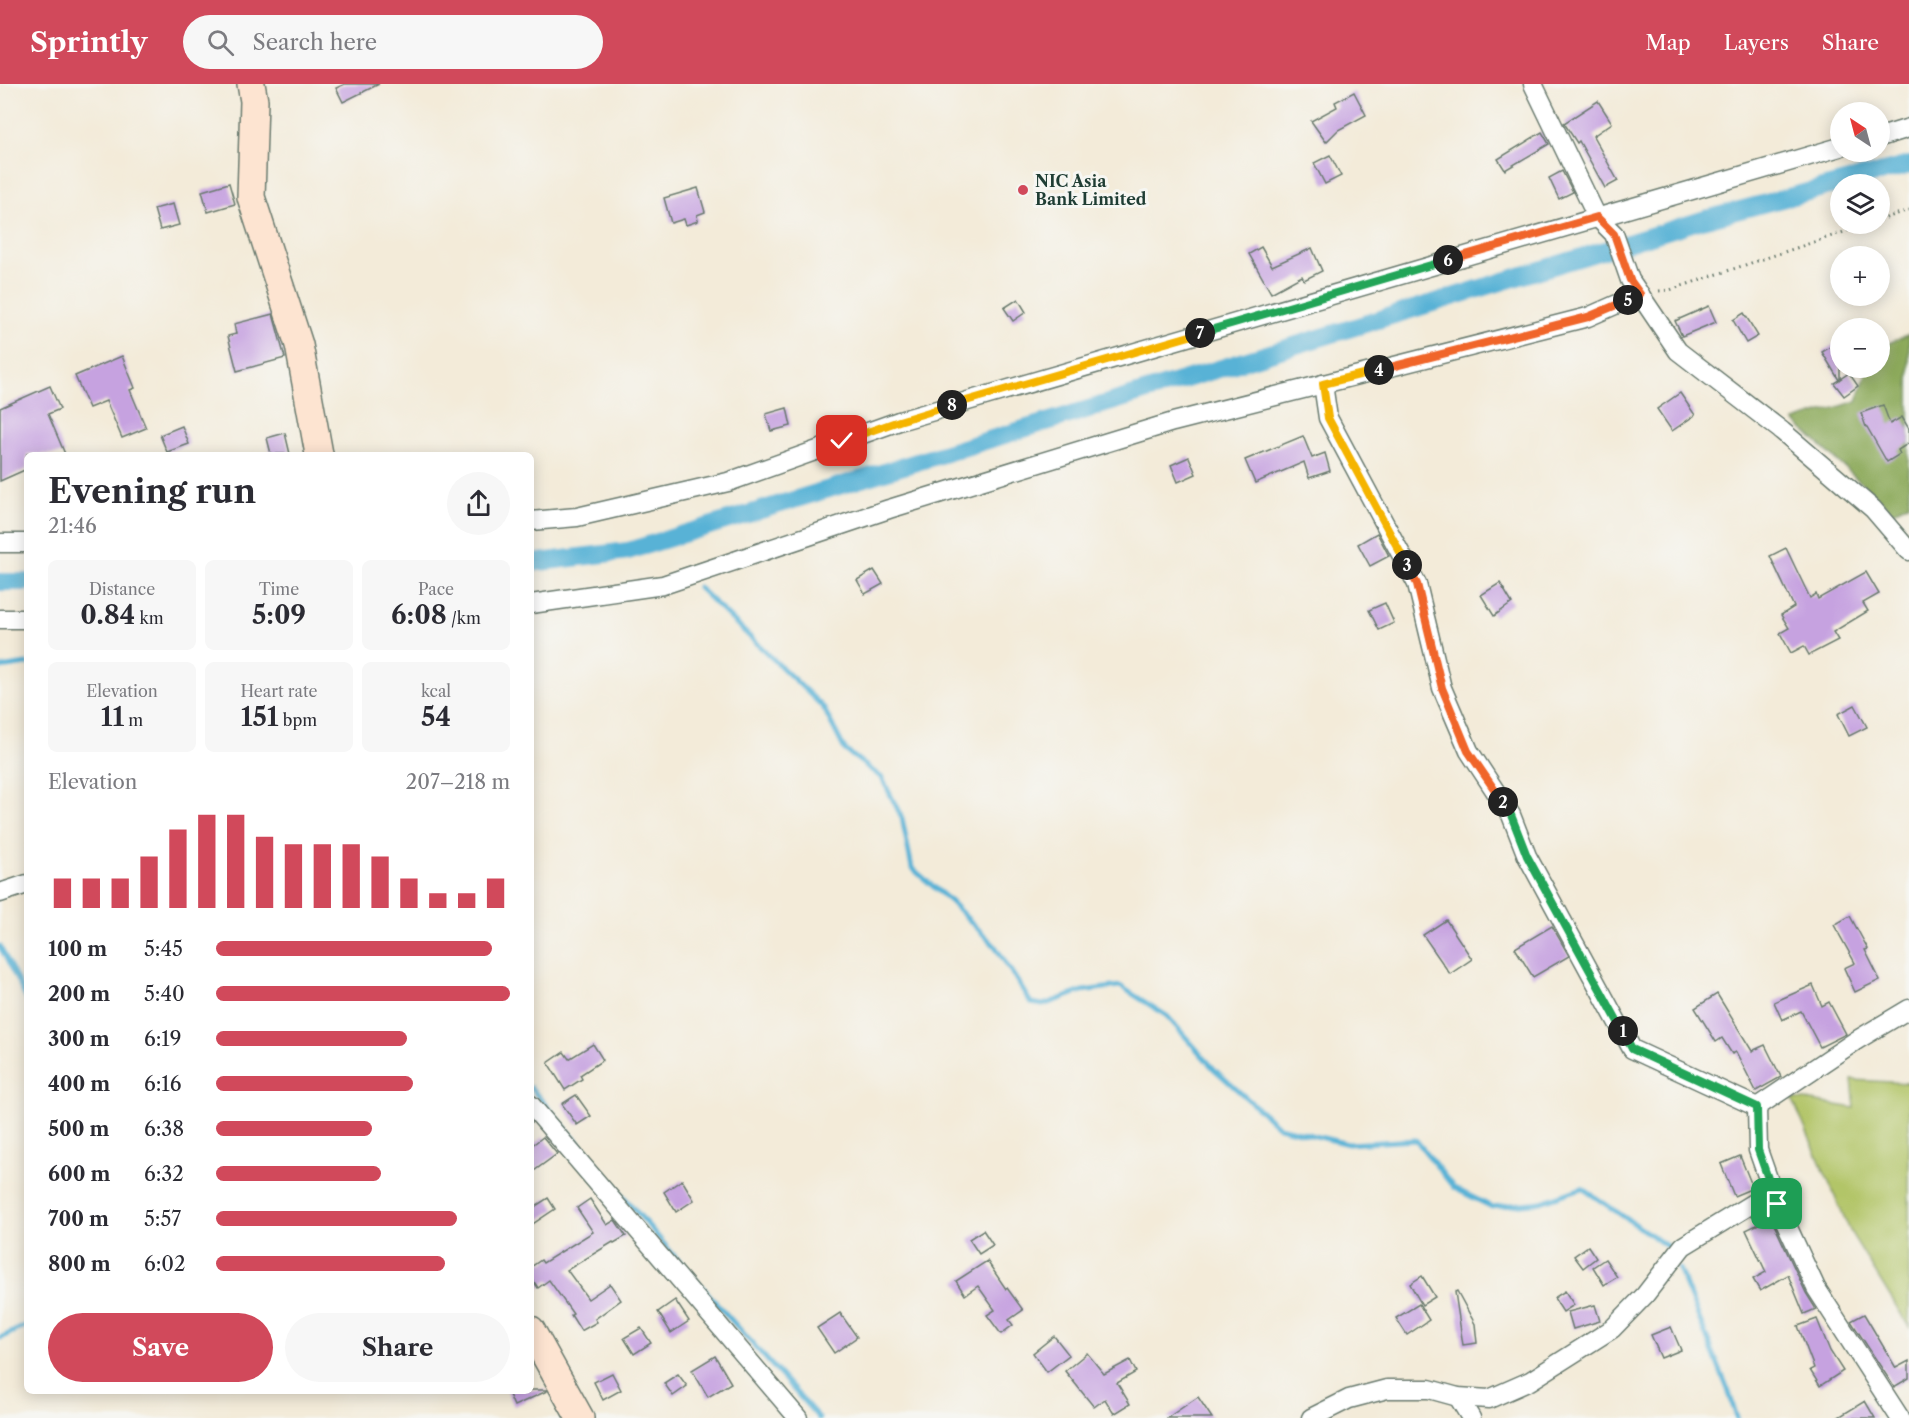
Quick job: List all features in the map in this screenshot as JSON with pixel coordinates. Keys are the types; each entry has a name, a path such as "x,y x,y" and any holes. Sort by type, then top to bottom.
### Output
{"street":[{"path":"251,84 254,101 251,197 299,345 319,452"},
{"path":"1533,84 1597,217 1614,234 1635,287 1678,351 1782,431 1873,509 1909,551"},
{"path":"1890,133 1909,128"},
{"path":"534,521 578,517 728,482 899,421 1830,150"},
{"path":"534,604 663,585 889,509 1173,422 1588,317 1635,287"},
{"path":"1323,384 1328,418 1417,584 1442,688 1468,751 1511,815 1527,856 1632,1049 1757,1107"},
{"path":"0,543 24,543"},
{"path":"0,619 24,619"},
{"path":"0,893 24,885"},
{"path":"1757,1107 1857,1040 1909,1009"},
{"path":"1757,1107 1758,1150 1777,1204 1816,1288 1900,1418"},
{"path":"534,1109 798,1418"},
{"path":"1311,1418 1349,1400 1387,1389 1429,1389 1458,1397 1489,1399 1530,1381 1612,1329 1645,1295 1683,1246 1773,1191"},
{"path":"534,1335 580,1418"},
{"path":"1458,1397 1471,1418"}],"path":[{"path":"1890,217 1909,210"},
{"path":"1635,287 1671,290 1838,234"}],"green space":[{"path":"1909,334 1909,503 1893,512 1794,421 1857,401 1865,378 1890,378 1890,343"},
{"path":"1852,1080 1909,1083 1909,1327 1851,1233 1792,1098 1855,1108"}],"building":[{"path":"345,84 379,84 343,102 336,88"},
{"path":"1354,92 1366,115 1338,130 1326,142 1311,121 1337,107 1335,102"},
{"path":"1598,101 1612,123 1593,136 1618,181 1605,188 1579,141 1577,143 1564,123"},
{"path":"1542,132 1549,144 1505,170 1498,159"},
{"path":"1330,155 1341,176 1325,184 1314,163"},
{"path":"1562,171 1573,192 1559,199 1549,178"},
{"path":"229,183 235,204 208,212 202,191"},
{"path":"698,188 705,212 697,215 698,221 686,225 684,219 671,223 664,198"},
{"path":"173,204 179,225 160,230 154,209"},
{"path":"1261,247 1272,266 1312,248 1322,271 1304,280 1302,276 1271,293 1249,254"},
{"path":"1018,299 1026,312 1013,321 1004,308"},
{"path":"1709,306 1716,322 1682,336 1675,321"},
{"path":"1744,313 1758,336 1746,343 1733,320"},
{"path":"273,314 285,358 237,371 228,336 236,334 234,324"},
{"path":"1830,347 1830,365 1822,352"},
{"path":"122,356 135,388 130,390 146,428 122,438 106,401 89,408 75,376"},
{"path":"1838,378 1852,378 1858,386 1844,396 1834,383 1839,380"},
{"path":"50,386 60,409 48,414 64,452 24,452 24,470 0,481 0,408"},
{"path":"1680,393 1695,415 1672,431 1657,409"},
{"path":"1883,405 1890,424 1902,417 1909,429 1909,443 1898,450 1900,454 1887,462 1866,427 1861,413"},
{"path":"787,408 791,426 771,431 766,414"},
{"path":"182,426 189,444 167,452 160,435"},
{"path":"285,433 290,452 270,452 267,438"},
{"path":"1303,436 1312,458 1325,453 1330,471 1309,478 1304,462 1255,483 1245,460"},
{"path":"1189,457 1196,474 1178,482 1171,465"},
{"path":"1377,533 1389,556 1370,566 1358,544"},
{"path":"1786,548 1810,598 1816,594 1818,599 1866,572 1879,594 1863,603 1868,611 1833,632 1838,640 1809,655 1804,646 1791,653 1780,633 1789,628 1781,615 1794,607 1770,556"},
{"path":"874,570 883,584 865,594 857,580"},
{"path":"1500,583 1512,603 1494,616 1481,595"},
{"path":"1385,603 1394,623 1379,630 1369,610"},
{"path":"1855,705 1867,727 1849,736 1838,714"},
{"path":"1850,916 1868,949 1865,950 1880,980 1855,992 1844,968 1855,963 1834,925"},
{"path":"1446,920 1472,959 1450,974 1423,935"},
{"path":"1552,926 1569,956 1533,977 1515,948"},
{"path":"1813,985 1822,1006 1829,1002 1846,1034 1820,1047 1801,1011 1782,1020 1774,1002"},
{"path":"1717,994 1752,1051 1765,1045 1781,1077 1756,1091 1736,1052 1732,1054 1722,1038 1716,1042 1695,1008"},
{"path":"593,1044 603,1060 580,1075 582,1079 565,1090 548,1063 564,1052 569,1059"},
{"path":"576,1095 591,1116 577,1125 562,1104"},
{"path":"543,1137 557,1154 534,1171 534,1144"},
{"path":"1740,1156 1753,1188 1734,1196 1721,1164"},
{"path":"682,1180 694,1200 676,1212 664,1192"},
{"path":"548,1198 555,1209 534,1223 534,1207"},
{"path":"590,1199 607,1225 615,1220 626,1236 567,1270 588,1299 610,1284 621,1300 595,1319 597,1322 581,1331 571,1315 573,1314 549,1280 538,1288 534,1282 534,1265 541,1260 543,1263 593,1232 577,1208"},
{"path":"1771,1218 1806,1293 1816,1309 1804,1314 1788,1275 1760,1291 1753,1279 1766,1272 1746,1230"},
{"path":"983,1230 993,1245 979,1254 969,1239"},
{"path":"1588,1246 1596,1258 1583,1268 1574,1256"},
{"path":"1605,1259 1617,1277 1604,1285 1593,1267"},
{"path":"987,1261 1023,1310 1009,1320 1013,1325 1001,1334 987,1315 995,1310 978,1286 965,1295 956,1281"},
{"path":"1422,1276 1435,1297 1422,1305 1410,1284"},
{"path":"1457,1291 1475,1324 1477,1343 1463,1345 1455,1292"},
{"path":"1565,1291 1574,1305 1563,1312 1554,1298"},
{"path":"675,1300 689,1321 671,1333 658,1312"},
{"path":"1419,1304 1429,1320 1407,1335 1396,1318"},
{"path":"1595,1305 1600,1321 1573,1329 1568,1312"},
{"path":"840,1313 857,1337 834,1353 817,1328"},
{"path":"1864,1314 1896,1368 1909,1361 1909,1378 1894,1387 1851,1321"},
{"path":"1817,1319 1830,1351 1843,1371 1820,1386 1810,1370 1814,1368 1798,1326"},
{"path":"1671,1327 1681,1350 1661,1358 1651,1335"},
{"path":"641,1328 651,1343 634,1354 624,1338"},
{"path":"1054,1336 1069,1355 1047,1372 1033,1353"},
{"path":"1087,1353 1104,1374 1130,1360 1136,1372 1117,1383 1130,1404 1114,1414 1105,1399 1094,1407 1065,1371"},
{"path":"715,1356 731,1383 708,1397 692,1370"},
{"path":"612,1373 621,1390 603,1400 594,1382"},
{"path":"678,1374 687,1386 673,1396 664,1383"},
{"path":"534,1390 547,1390 547,1391 514,1406 509,1394 534,1394"},
{"path":"1198,1397 1212,1418 1167,1418"},
{"path":"1865,1401 1875,1418 1837,1418"}],"waterway":[{"path":"534,563 628,551 1702,220 1909,165"},
{"path":"0,582 24,582"},
{"path":"698,587 823,707 845,750 882,778 902,818 912,868 950,901 995,946 1031,1003 1043,1005 1082,991 1120,986 1167,1016 1215,1070 1279,1127 1348,1144 1416,1140 1454,1188 1492,1207 1541,1202 1582,1188 1671,1249"},
{"path":"0,668 24,664"},
{"path":"0,946 24,994"},
{"path":"534,1092 677,1259 819,1418"},
{"path":"1679,1269 1729,1392 1737,1418"},
{"path":"0,1338 24,1326"}],"place":[{"name":"NIC Asia Bank Limited","path":"1023,190"}],"route":[{"path":"842,441 899,421 1597,217 1614,234 1630,280 1640,294 1588,317 1323,384 1328,418 1417,584 1442,688 1468,751 1511,815 1527,856 1632,1049 1757,1107 1758,1150 1777,1204"}]}
